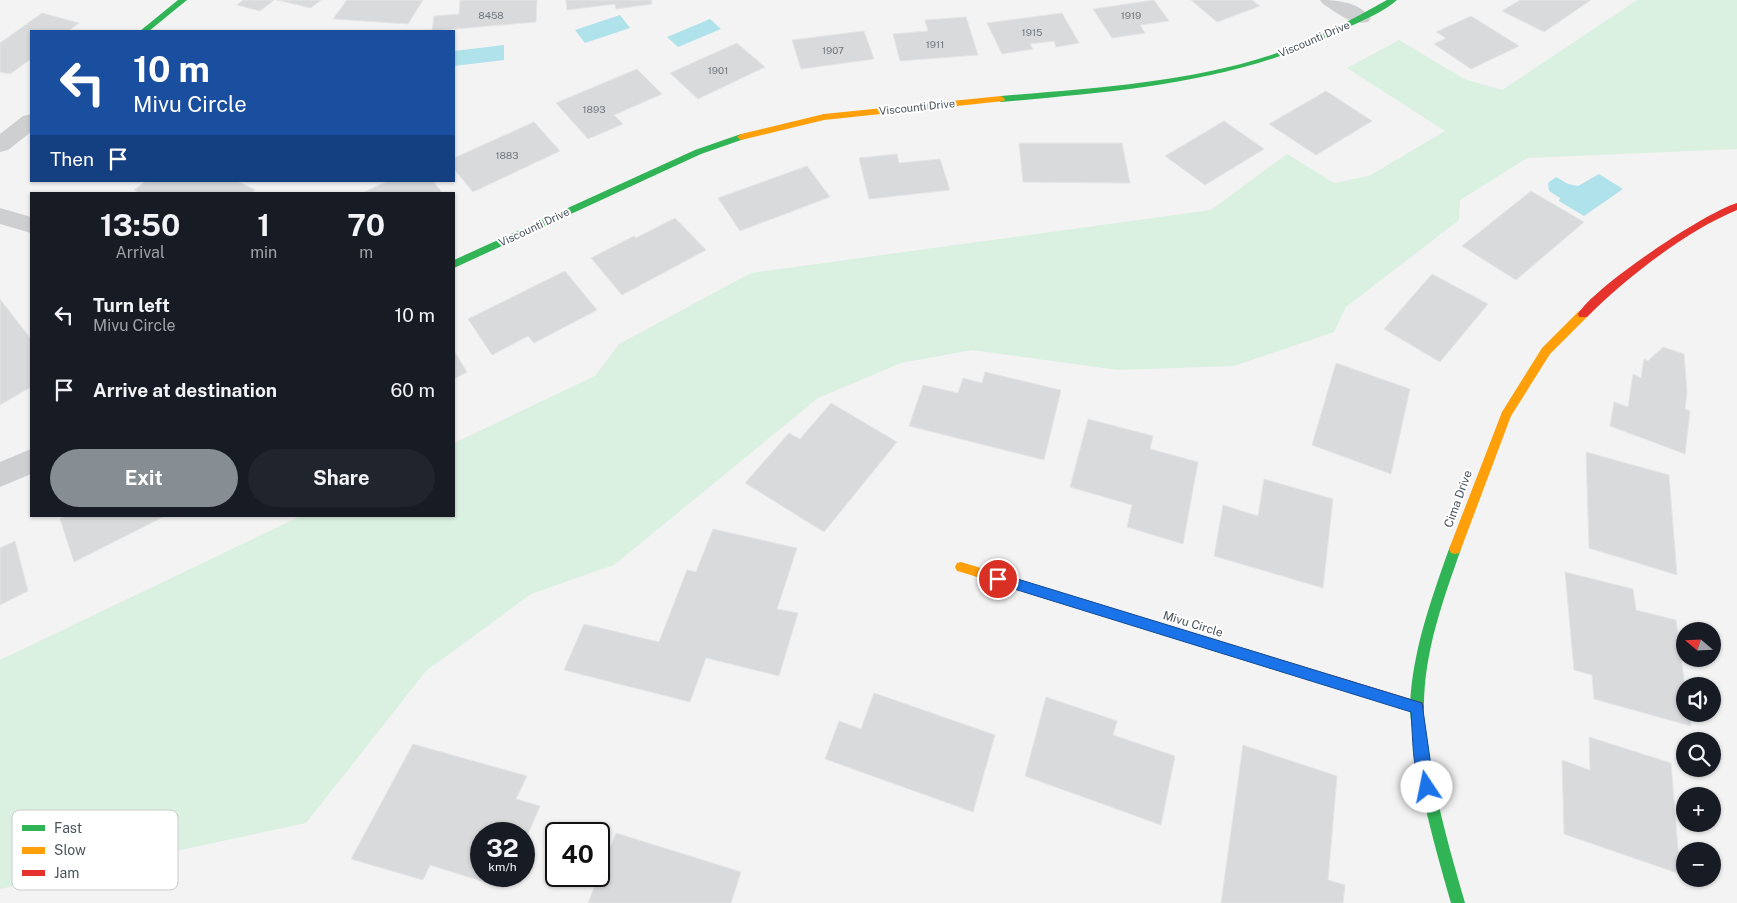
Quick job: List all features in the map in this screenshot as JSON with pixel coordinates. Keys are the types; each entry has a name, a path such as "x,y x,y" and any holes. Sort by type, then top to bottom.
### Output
{"street":[{"path":"145,30 183,0"},
{"path":"1330,0 1361,18"},
{"name":"Viscounti Drive","path":"455,264 736,136 777,125 824,117 1119,87 1213,73 1260,61 1303,45 1361,18 1393,0"},
{"path":"0,145 30,122"},
{"name":"Cima Drive","path":"1458,903 1440,843 1423,768 1417,707 1424,648 1442,585 1476,490 1506,415 1546,351 1594,303 1661,250 1724,211 1737,206"},
{"path":"0,216 30,225"},
{"path":"0,475 30,461"},
{"name":"Mivu Circle","path":"961,567 1417,707"}],"green space":[{"path":"1637,0 1737,0 1737,149 1527,158 1460,200 1459,220 1346,307 1334,332 1234,366 1118,370 972,350 901,363 818,398 614,565 531,594 426,671 306,823 178,851 178,810 12,810 12,886 0,889 0,660 299,517 455,517 455,443 595,376 619,344 751,273 1211,210 1287,154 1334,183 1369,176 1445,131 1347,68 1399,40 1464,79 1502,90"}],"water":[{"path":"620,15 630,28 585,43 575,30"},
{"path":"710,19 721,29 678,47 667,37"},
{"path":"504,45 504,60 455,66 455,51"},
{"path":"1599,174 1623,189 1584,216 1559,201 1560,198 1549,191 1548,183 1556,177 1568,184 1578,186"}],"building":[{"path":"243,0 274,0 260,11 237,5"},
{"path":"277,0 321,0 311,8"},
{"path":"347,0 423,0 408,24 333,19"},
{"path":"460,0 537,0 536,22 432,30 434,16 459,14"},
{"path":"566,0 651,0 652,4 616,9 615,4 567,10"},
{"path":"1154,0 1169,21 1140,25 1145,33 1112,38 1093,9"},
{"path":"1191,0 1252,0 1260,6 1217,22"},
{"path":"1520,0 1591,0 1544,32 1502,11"},
{"path":"42,13 79,23 69,30 30,30 30,60 10,74 0,72 0,43"},
{"path":"1062,13 1079,43 1056,47 1054,41 1030,44 1033,49 1002,54 987,23"},
{"path":"1471,16 1519,46 1471,69 1434,44 1446,38 1436,32"},
{"path":"966,17 978,55 900,61 893,34 928,31 925,20"},
{"path":"864,31 874,59 801,69 792,40"},
{"path":"737,43 765,67 698,99 670,73"},
{"path":"637,69 662,94 614,115 623,124 588,139 556,103"},
{"path":"1326,91 1372,121 1316,155 1269,124"},
{"path":"1224,121 1264,149 1205,185 1165,156"},
{"path":"534,122 560,151 473,192 455,170 455,158"},
{"path":"1019,143 1122,143 1130,183 1023,182"},
{"path":"897,154 899,163 940,159 950,190 869,199 859,158"},
{"path":"807,166 830,197 740,231 718,198"},
{"path":"145,182 239,182 255,190 252,192 138,192 134,190"},
{"path":"386,182 434,182 441,192 364,192"},
{"path":"1531,191 1584,222 1516,280 1462,246"},
{"path":"675,218 706,250 622,295 591,258"},
{"path":"565,271 597,310 534,343 528,336 492,355 468,319"},
{"path":"1432,274 1488,304 1440,362 1384,329"},
{"path":"0,299 30,338 30,388 0,405"},
{"path":"1663,347 1684,354 1687,392 1685,409 1690,411 1685,454 1610,426 1614,402 1628,407 1633,374 1641,378 1644,359 1648,361"},
{"path":"455,353 467,372 455,378"},
{"path":"1336,363 1410,389 1391,474 1312,445"},
{"path":"985,372 1061,390 1044,460 909,426 923,385 958,393 963,378 982,383"},
{"path":"831,403 897,442 824,532 745,483 789,433 800,439"},
{"path":"1088,419 1153,436 1150,449 1198,462 1183,544 1127,527 1132,505 1070,487"},
{"path":"1586,452 1669,475 1677,575 1589,548"},
{"path":"1264,479 1333,499 1323,588 1214,556 1223,505 1258,516"},
{"path":"64,517 163,517 74,562 60,519"},
{"path":"713,529 797,548 777,609 798,613 779,676 706,658 690,702 564,670 584,624 659,642 687,570 696,572"},
{"path":"15,541 28,591 0,605 0,548"},
{"path":"1565,572 1633,589 1636,610 1676,620 1676,668 1683,668 1684,677 1676,677 1676,722 1594,699 1592,675 1574,670"},
{"path":"874,693 995,735 973,812 825,759 839,721 861,729"},
{"path":"1046,697 1117,721 1113,735 1175,756 1161,825 1025,776"},
{"path":"1677,722 1691,722 1691,726"},
{"path":"1589,737 1671,763 1677,842 1676,873 1564,834 1562,760 1590,770"},
{"path":"413,744 527,776 516,799 540,806 533,822 470,822 470,877 430,865 423,880 351,859"},
{"path":"1243,745 1337,776 1328,880 1345,885 1343,903 1221,903"},
{"path":"616,833 741,872 731,903 588,903 594,887 610,887 610,848"}],"traffic: fast":[{"path":"145,30 183,0"},
{"path":"1001,99 1140,85 1209,74 1243,66 1276,56 1321,38 1393,0"},
{"path":"455,264 698,152 741,137"},
{"path":"1455,549 1435,606 1425,646 1418,686 1417,707 1430,800 1458,903"}],"traffic: slow":[{"path":"741,137 824,117 1001,99"},
{"path":"1455,549 1506,415 1546,351 1583,314"},
{"path":"961,567 1335,682"}],"traffic: jam":[{"path":"1583,314 1608,291 1649,259 1709,220 1737,206"},
{"path":"1335,682 1417,707"}],"route":[{"path":"998,579 1417,707 1423,768 1427,787"}]}
